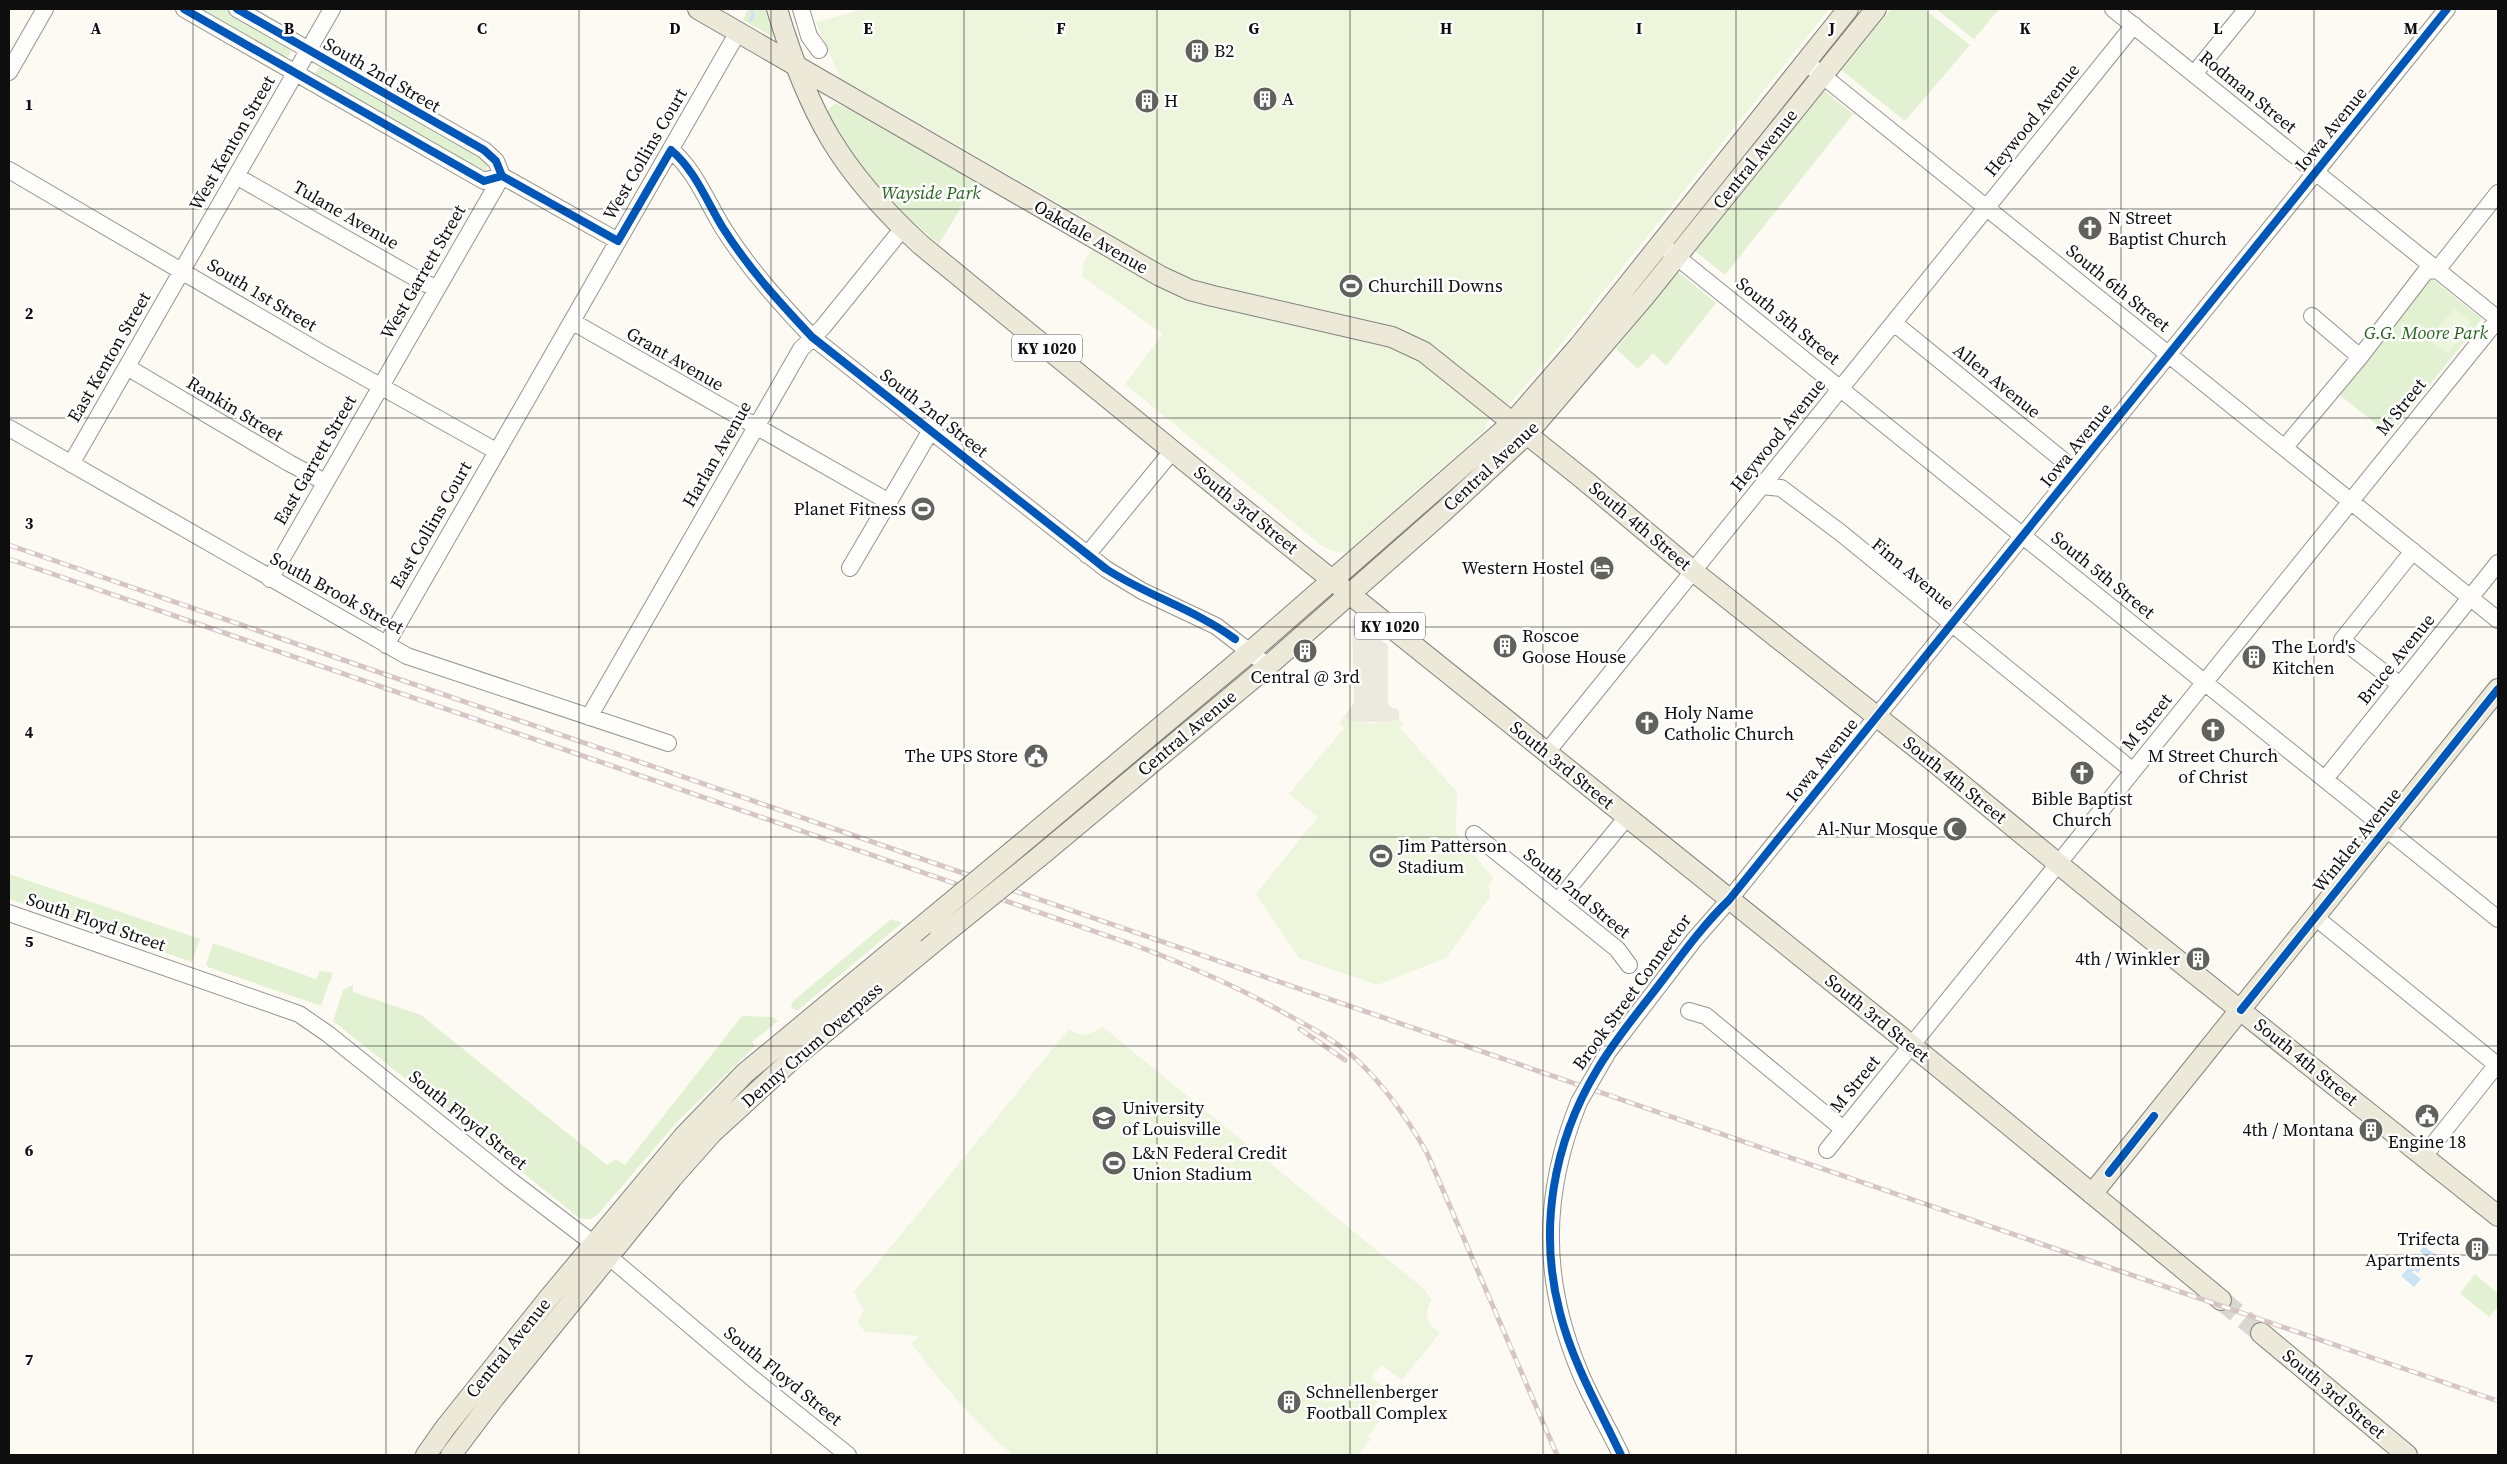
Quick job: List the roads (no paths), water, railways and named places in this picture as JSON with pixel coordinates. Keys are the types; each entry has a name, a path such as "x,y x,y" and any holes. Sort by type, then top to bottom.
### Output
{"main road":[{"path":"698,9 796,66"},
{"name":"Central Avenue","path":"1014,850 1333,580 1520,428 1578,346 1848,9"},
{"name":"Central Avenue","path":"1039,857 1268,666 1350,594 1594,358 1876,9"},
{"name":"KY 1020","path":"775,11 810,103 834,147 854,176 903,228"},
{"name":"Oakdale Avenue","path":"796,66 1167,280 1190,290 1392,337 1412,344"},
{"name":"South 3rd Street","path":"903,228 1350,594 1911,1046 2221,1300"},
{"name":"South 4th Street","path":"1412,344 1520,428 1693,571 2002,816 2058,864 2498,1216"},
{"name":"Winkler Avenue","path":"2092,1194 2498,689"},
{"name":"Denny Crum Overpass","path":"601,1250 684,1136 745,1073 1014,850"},
{"name":"Denny Crum Overpass","path":"601,1250 672,1178 712,1133 796,1056 1039,857"},
{"name":"Central Avenue","path":"426,1455 483,1379 601,1250"},
{"name":"Central Avenue","path":"451,1455 601,1250"},
{"name":"South 3rd Street","path":"2261,1333 2407,1455"}],"street":[{"path":"9,72 45,9"},
{"path":"184,9 484,181 502,176"},
{"name":"South 2nd Street","path":"237,9 484,150 496,161 502,176 618,241"},
{"name":"West Kenton Street","path":"181,270 332,9"},
{"path":"801,9 809,36 819,50"},
{"name":"Rodman Street","path":"2113,9 2498,319"},
{"path":"2194,74 2247,9"},
{"name":"Iowa Avenue","path":"1729,900 2447,9"},
{"name":"Heywood Avenue","path":"1547,752 2134,25"},
{"name":"West Collins Court","path":"496,451 573,322 738,32"},
{"name":"South 6th Street","path":"1806,62 2498,620"},
{"name":"South 2nd Street","path":"671,150 686,165 724,229 746,261 772,295 812,337 1087,555 1142,590 1216,626 1251,651 1268,666"},
{"name":"South 1st Street","path":"9,170 380,387 496,451"},
{"name":"Tulane Avenue","path":"236,176 424,283 437,288"},
{"name":"West Garrett Street","path":"380,387 502,176"},
{"path":"2285,447 2360,357 2426,271 2437,270 2498,194"},
{"name":"Harlan Avenue","path":"589,717 801,349 903,228"},
{"name":"South 5th Street","path":"1659,243 2498,919"},
{"name":"East Kenton Street","path":"70,464 181,270"},
{"path":"2312,316 2360,357"},
{"name":"M Street","path":"1827,1150 2498,319"},
{"name":"Grant Avenue","path":"573,322 756,428 889,502"},
{"name":"Allen Avenue","path":"1894,323 2075,470"},
{"name":"Rankin Street","path":"127,367 289,463 325,482"},
{"name":"East Garrett Street","path":"270,578 380,387"},
{"name":"South Brook Street","path":"9,428 407,656 668,743"},
{"path":"850,568 931,430"},
{"path":"1087,555 1173,450"},
{"name":"East Collins Court","path":"386,645 496,451"},
{"name":"Finn Avenue","path":"1762,486 1781,488 1841,534 2133,771"},
{"path":"2400,685 2342,640 2413,551"},
{"name":"Bruce Avenue","path":"2324,779 2498,563"},
{"path":"1558,901 1627,817"},
{"name":"South 2nd Street","path":"1474,834 1617,949 1629,965"},
{"name":"Brook Street Connector","path":"1621,1455 1579,1371 1559,1313 1552,1266 1550,1223 1557,1168 1579,1102 1598,1068 1694,940 1729,900"},
{"name":"South Floyd Street","path":"9,913 299,1014 328,1034 510,1180 601,1250 752,1378 848,1455"},
{"path":"2315,917 2497,1064 2424,1156"},
{"path":"1689,1010 1706,1016 1843,1129"}],"water":[{"path":"2424,1246 2437,1256 2432,1261 2428,1258 2418,1273 2414,1270 2412,1272 2421,1279 2414,1287 2401,1276 2422,1253 2420,1251"}],"waterway":[{"path":"750,21 753,16 752,9"}],"tunnel":[{"path":"2221,1300 2261,1333"}],"railway":[{"path":"9,545 2498,1401"},
{"path":"9,559 1137,946 1231,986 1313,1029 1348,1052 1377,1080 1412,1127 1427,1153 1557,1455"},
{"path":"1300,1029 1345,1060"}],"place":[{"name":"B2","path":"1197,51"},
{"name":"A","path":"1265,99"},
{"name":"H","path":"1147,101"},
{"name":"N Street Baptist Church","path":"2090,228"},
{"name":"Churchill Downs","path":"1351,286"},
{"name":"Planet Fitness","path":"923,509"},
{"name":"Western Hostel","path":"1602,568"},
{"name":"Roscoe Goose House","path":"1505,646"},
{"name":"Central @ 3rd","path":"1305,651"},
{"name":"The Lord's Kitchen","path":"2254,657"},
{"name":"Holy Name Catholic Church","path":"1647,723"},
{"name":"M Street Church of Christ","path":"2213,730"},
{"name":"The UPS Store","path":"1036,756"},
{"name":"Bible Baptist Church","path":"2082,773"},
{"name":"Al-Nur Mosque","path":"1955,829"},
{"name":"Jim Patterson Stadium","path":"1381,856"},
{"name":"4th / Winkler","path":"2198,959"},
{"name":"Engine 18","path":"2427,1116"},
{"name":"University of Louisville","path":"1104,1118"},
{"name":"4th / Montana","path":"2371,1130"},
{"name":"L&N Federal Credit Union Stadium","path":"1114,1163"},
{"name":"Trifecta Apartments","path":"2477,1249"},
{"name":"Schnellenberger Football Complex","path":"1289,1402"}],"park label":[{"name":"Wayside Park","path":"931,193"},
{"name":"G.G. Moore Park","path":"2426,333"}]}
